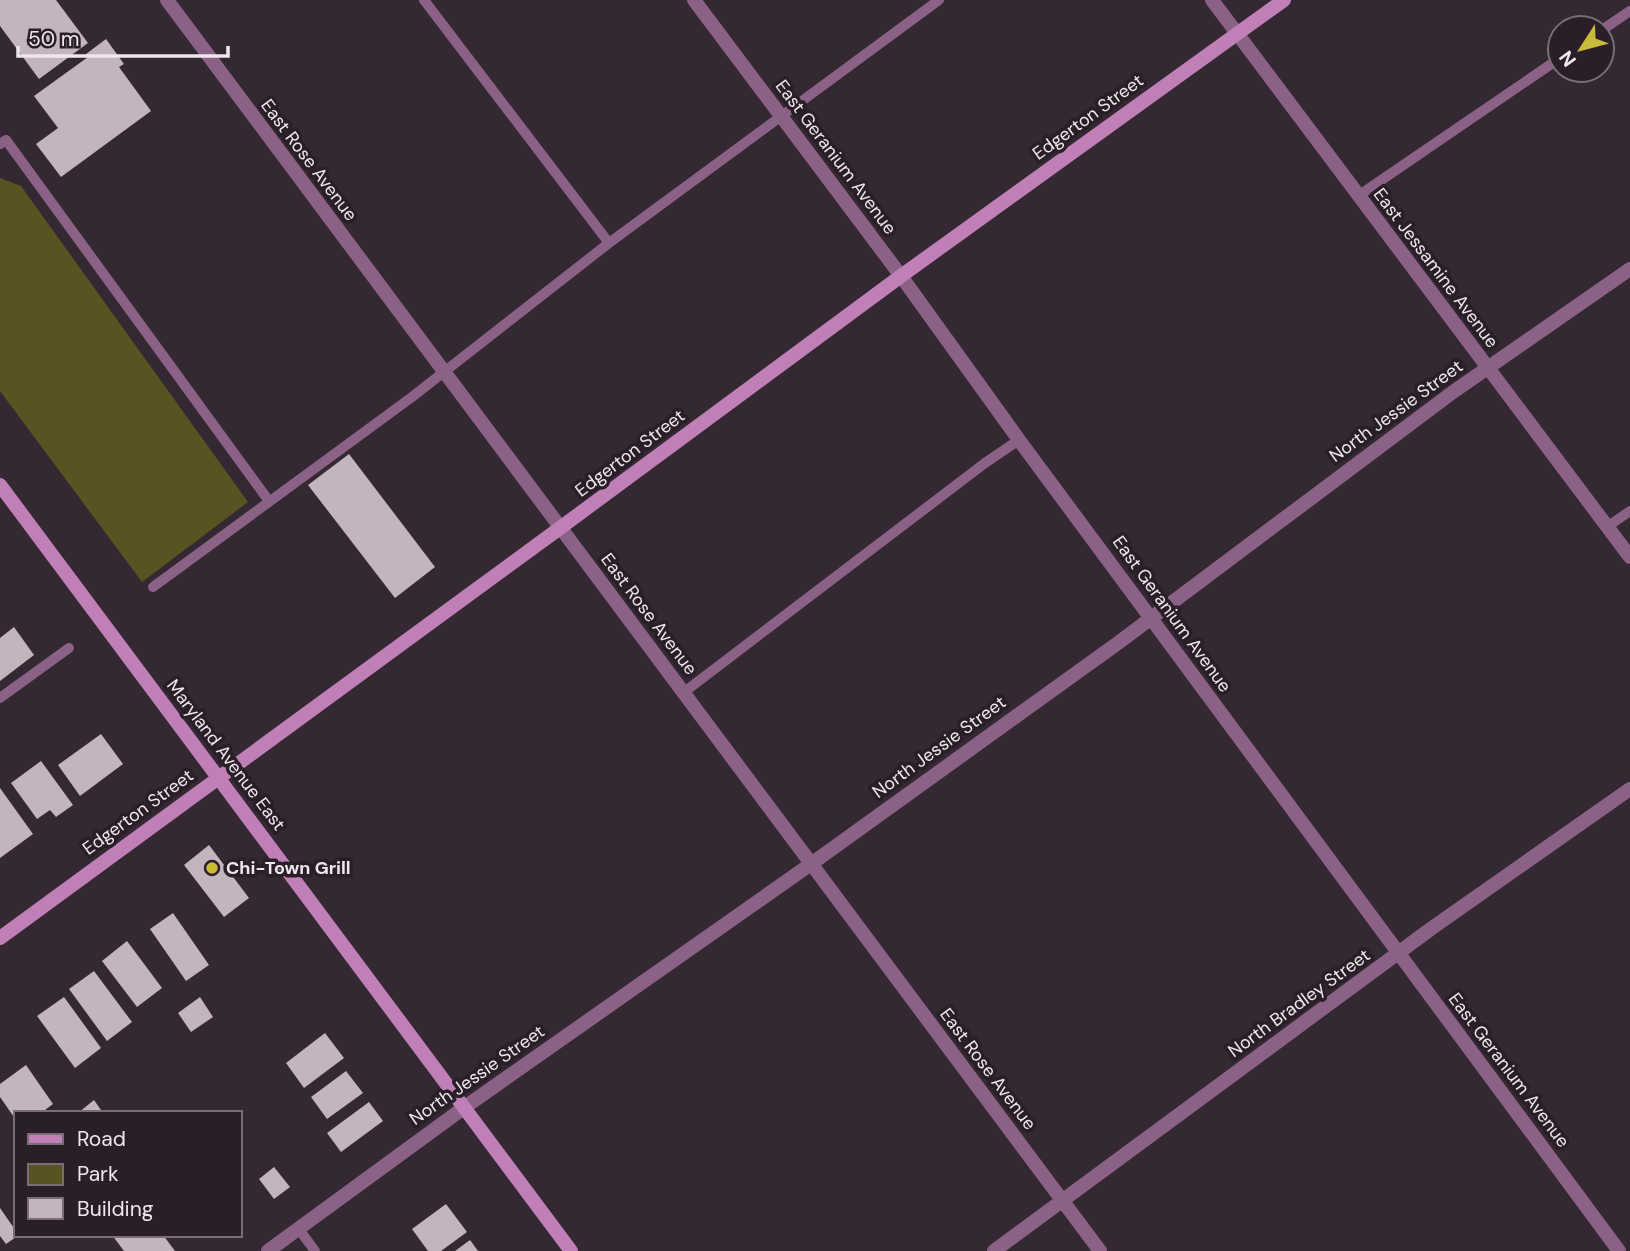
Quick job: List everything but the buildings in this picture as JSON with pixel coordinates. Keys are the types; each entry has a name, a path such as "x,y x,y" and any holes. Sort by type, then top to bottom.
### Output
{"street":[{"name":"East Geranium Avenue","path":"694,0 901,276 1019,440 1619,1251"},
{"name":"East Jessamine Avenue","path":"1212,0 1630,557"},
{"name":"Edgerton Street","path":"0,938 901,276 1284,0"},
{"name":"East Rose Avenue","path":"174,3 443,373 1100,1251"},
{"name":"North Jessie Street","path":"268,1251 465,1107 811,863 1151,618 1487,368 1630,269"},
{"name":"Maryland Avenue East","path":"0,485 571,1251"},
{"name":"North Bradley Street","path":"994,1251 1061,1199 1398,954 1630,789"}],"lane":[{"path":"424,0 609,243"},
{"path":"152,587 443,373 609,243 939,0"},
{"path":"1358,195 1546,67"},
{"path":"0,144 6,140 269,501"},
{"path":"683,692 1019,440"},
{"path":"1607,527 1630,511"},
{"path":"0,698 69,648"},
{"path":"298,1228 314,1251"}],"green space":[{"path":"0,178 21,186 248,502 142,582 0,391"}],"place":[{"name":"Chi-Town Grill","path":"212,868"}]}
